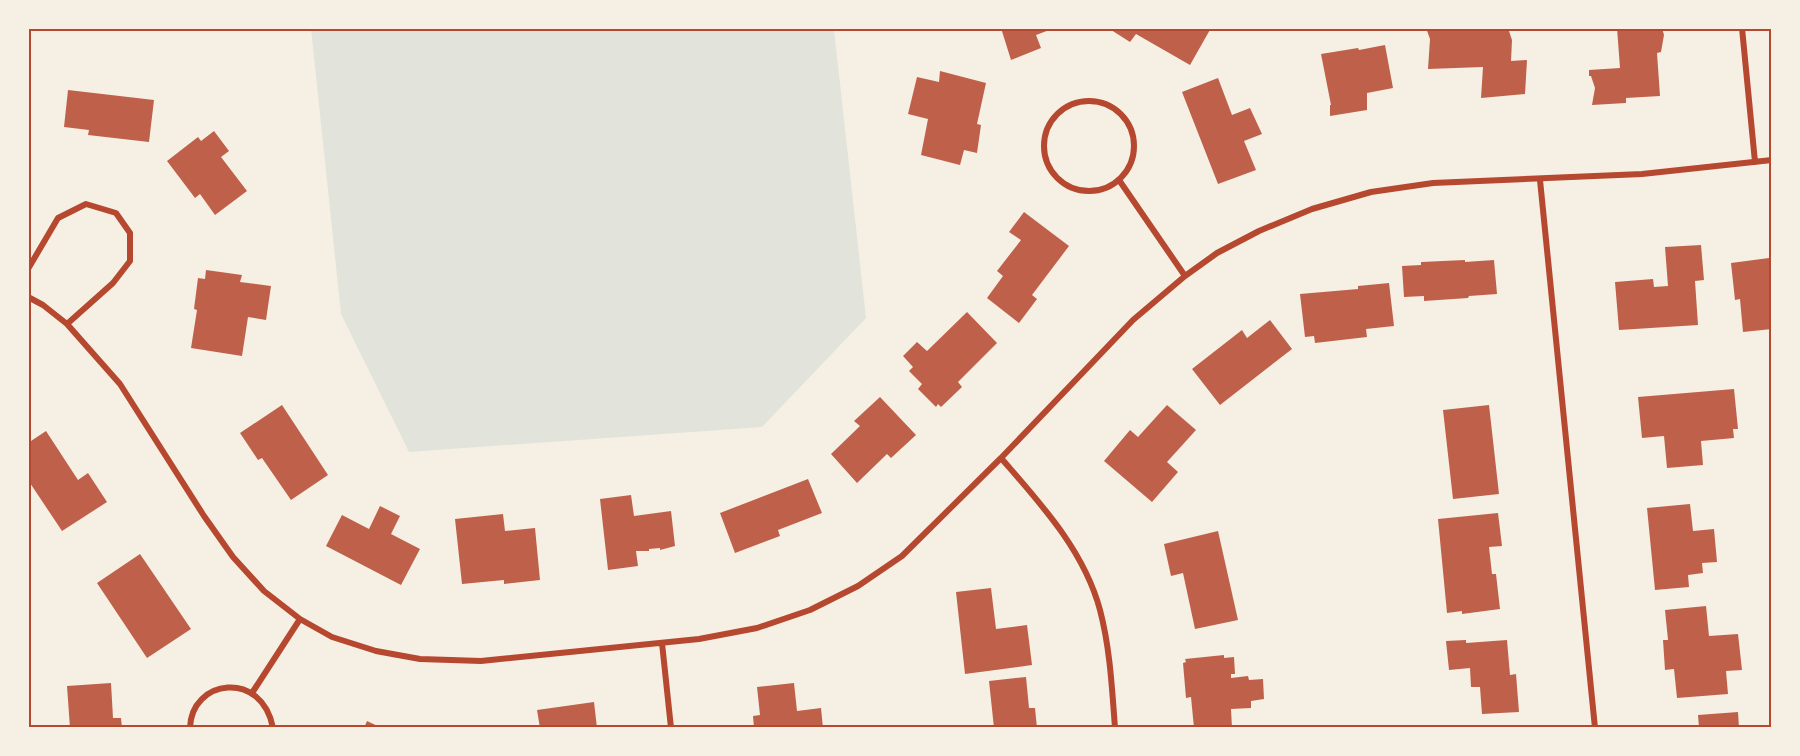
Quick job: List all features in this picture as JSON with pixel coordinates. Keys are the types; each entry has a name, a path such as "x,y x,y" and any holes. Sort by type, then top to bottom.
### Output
{"street":[{"path":"1742,28 1755,162"},
{"path":"1088,100 1110,106 1128,122 1134,137 1134,153 1129,168 1119,180 1107,188 1093,191 1079,190 1065,185 1054,176 1043,150 1044,136 1049,123 1059,112 1072,103 1088,100"},
{"path":"28,297 44,305 67,324 120,384 204,516 233,557 264,591 300,619 332,637 376,651 420,659 481,661 699,639 757,628 810,610 858,586 902,556 1001,458 1134,320 1185,276 1216,252 1312,209 1371,192 1433,183 1642,174 1772,160"},
{"path":"1119,180 1185,276"},
{"path":"1540,180 1595,728"},
{"path":"28,269 58,218 86,204 116,213 130,233 130,261 113,283 67,324"},
{"path":"1001,458 1064,535 1083,568 1100,607 1109,648 1115,728"},
{"path":"252,693 300,619"},
{"path":"662,643 671,728"},
{"path":"190,728 195,708 203,698 214,691 234,688 252,693 263,702 270,714 273,728"}],"shaded area":[{"path":"311,29 834,29 866,318 762,427 409,452 341,314"}],"building":[{"path":"1001,28 1052,29 1036,35 1041,48 1011,60"},
{"path":"1108,28 1211,28 1190,65 1136,34 1130,42"},
{"path":"1426,28 1508,28 1512,40 1511,61 1527,60 1525,94 1481,98 1483,67 1428,69 1430,39"},
{"path":"1617,28 1662,28 1664,35 1661,52 1657,53 1660,96 1626,98 1626,103 1592,105 1595,88 1589,76 1589,70 1620,68"},
{"path":"1385,45 1393,88 1367,93 1367,110 1330,116 1331,105 1321,54"},
{"path":"940,71 986,83 977,124 981,125 977,153 964,150 960,165 921,155 928,119 908,114 917,77 939,82"},
{"path":"1218,78 1232,115 1250,108 1262,134 1244,141 1256,170 1218,184 1182,92"},
{"path":"68,90 154,100 149,142 88,135 89,130 64,127"},
{"path":"214,131 229,151 221,157 247,191 215,215 200,194 195,198 167,161 198,137 201,141"},
{"path":"1024,212 1069,246 1032,295 1037,299 1019,323 987,298 1003,276 997,271 1021,240 1009,232"},
{"path":"1701,245 1704,280 1695,281 1698,325 1619,330 1615,282 1653,279 1654,287 1668,286 1665,247"},
{"path":"1769,258 1769,261 1772,261 1772,329 1743,332 1740,299 1735,300 1731,263"},
{"path":"1465,260 1465,262 1494,260 1497,294 1424,301 1424,296 1404,297 1402,266 1421,265 1421,262"},
{"path":"206,270 242,275 240,282 271,286 266,320 248,317 242,356 191,348 197,310 194,309 198,278 205,279"},
{"path":"1389,283 1394,326 1366,329 1367,337 1315,343 1314,336 1305,337 1300,294 1358,289 1358,286"},
{"path":"967,312 997,343 958,382 962,387 941,407 938,404 936,407 918,389 922,384 909,371 913,367 903,356 917,342 927,351"},
{"path":"1270,320 1292,349 1220,405 1192,369 1242,330 1247,338"},
{"path":"1734,389 1738,429 1733,429 1734,438 1701,441 1703,465 1667,468 1664,436 1642,438 1638,397"},
{"path":"880,397 916,435 891,458 887,454 857,483 831,454 860,426 854,421"},
{"path":"282,405 328,475 291,500 262,458 258,460 240,433"},
{"path":"1167,405 1196,430 1167,462 1178,472 1152,502 1104,461 1130,430 1138,437"},
{"path":"1489,405 1499,494 1453,499 1443,410"},
{"path":"46,431 78,480 88,473 107,502 62,531 28,480 28,443"},
{"path":"808,479 822,513 778,530 780,536 735,553 720,513"},
{"path":"631,495 634,516 671,511 675,546 660,550 660,548 636,551 638,566 608,570 600,499"},
{"path":"1690,504 1693,531 1714,529 1717,562 1702,563 1703,573 1688,575 1689,587 1655,590 1647,508"},
{"path":"380,506 400,516 391,534 420,549 401,585 326,546 342,515 369,529"},
{"path":"1498,513 1502,546 1489,547 1492,574 1496,574 1500,609 1462,614 1462,611 1447,613 1438,519"},
{"path":"503,514 505,531 535,528 540,580 504,584 504,580 462,584 455,519"},
{"path":"1218,531 1238,620 1195,629 1183,573 1171,576 1164,544"},
{"path":"140,554 191,629 147,658 97,583"},
{"path":"991,588 996,629 1027,625 1032,665 965,674 956,592"},
{"path":"1706,606 1709,636 1738,634 1742,670 1726,671 1728,694 1677,698 1674,669 1665,670 1663,640 1668,640 1665,610"},
{"path":"1466,640 1466,643 1507,640 1510,675 1516,674 1519,712 1482,714 1480,687 1471,687 1470,668 1449,670 1446,641"},
{"path":"1224,655 1224,658 1234,657 1235,674 1231,674 1231,678 1248,676 1249,680 1263,679 1264,699 1251,701 1251,708 1231,709 1232,728 1194,728 1191,697 1186,698 1183,663 1186,662 1185,659"},
{"path":"1026,677 1029,708 1035,708 1037,728 994,728 989,681"},
{"path":"111,683 113,718 121,718 122,728 70,728 67,686"},
{"path":"794,683 797,711 821,708 823,728 754,728 753,716 760,715 757,687"},
{"path":"594,702 597,728 540,728 537,710"},
{"path":"1738,712 1739,728 1699,728 1698,715"},
{"path":"367,721 382,728 364,728"}]}
